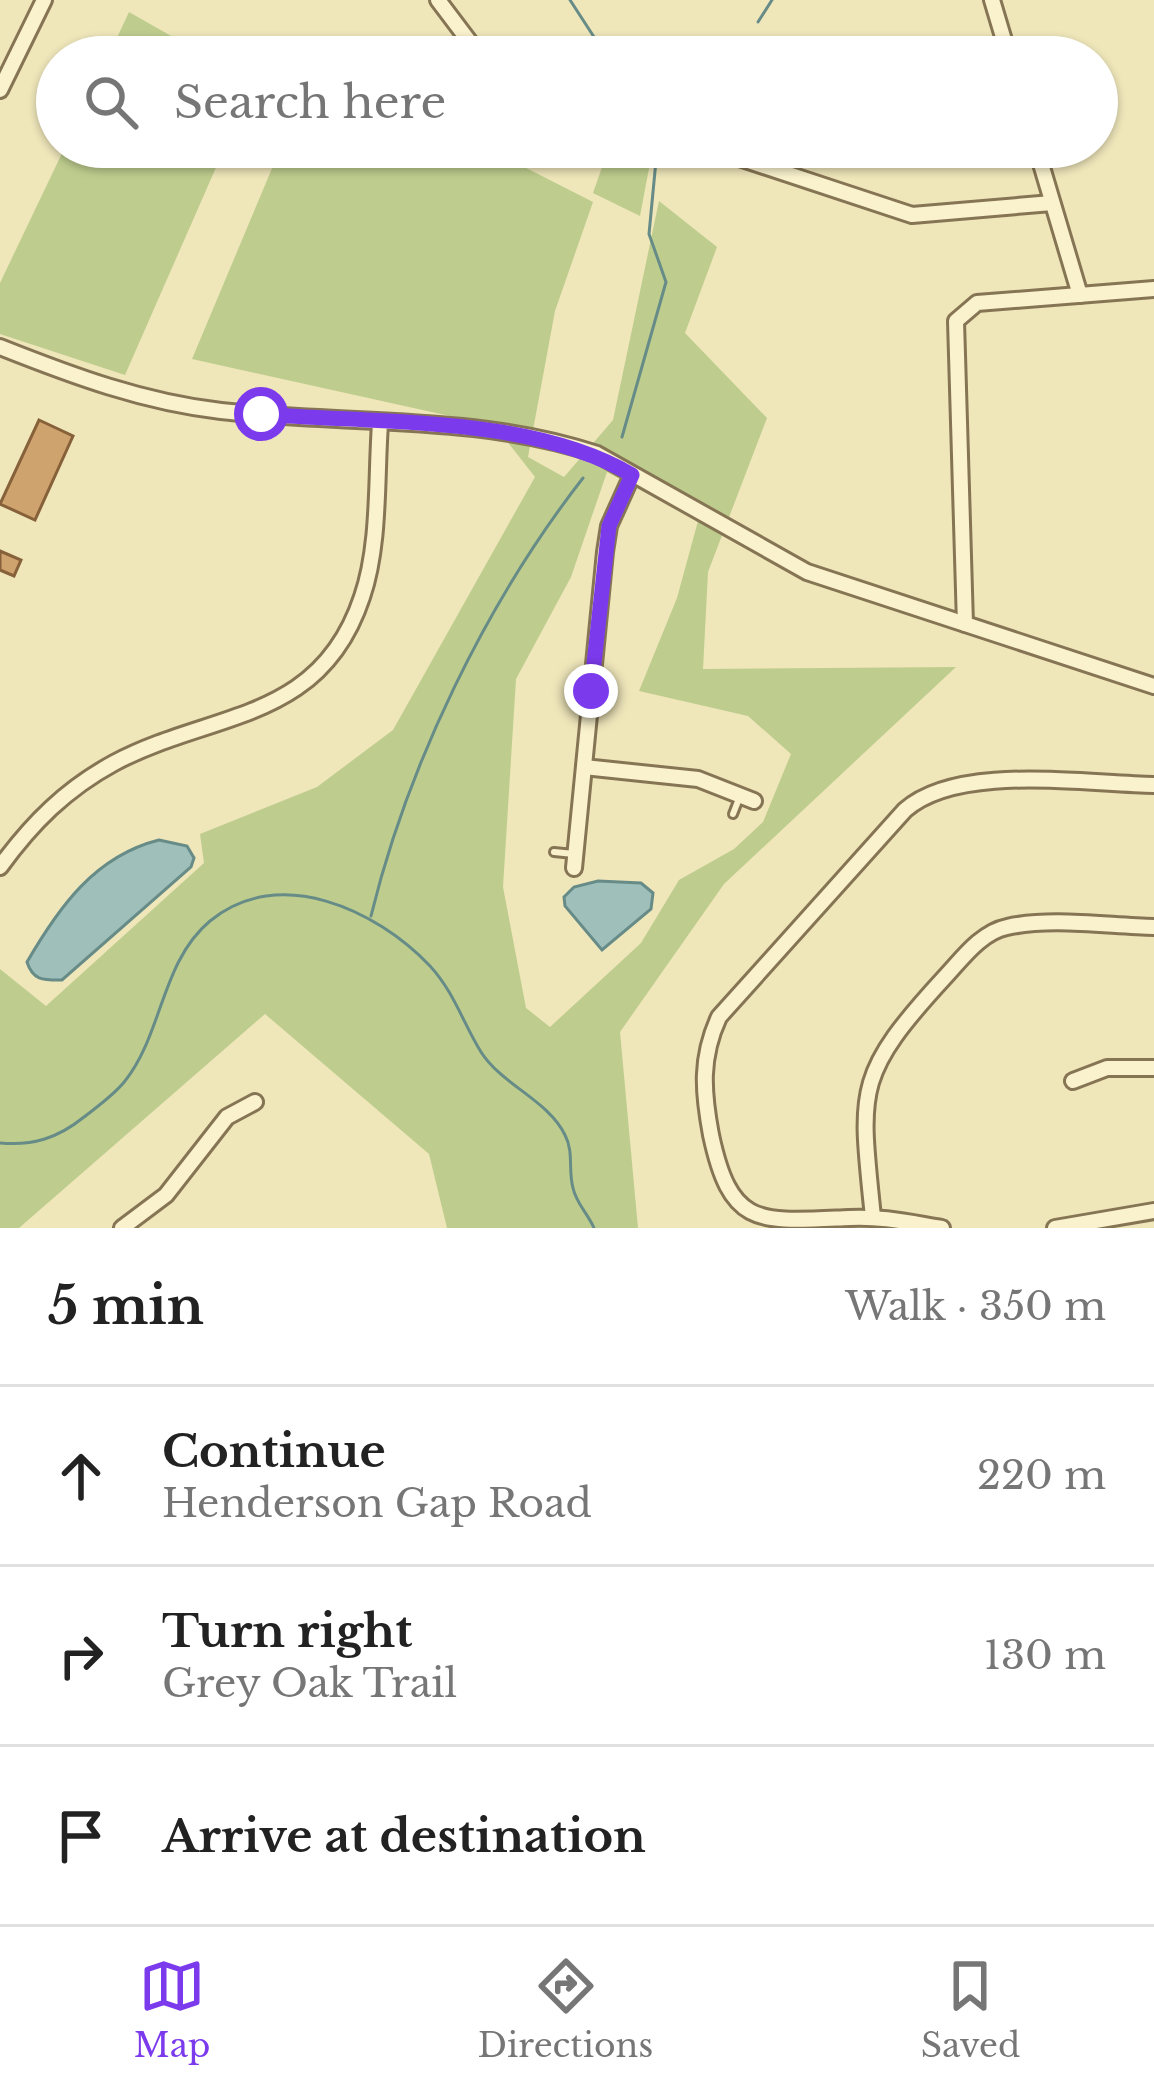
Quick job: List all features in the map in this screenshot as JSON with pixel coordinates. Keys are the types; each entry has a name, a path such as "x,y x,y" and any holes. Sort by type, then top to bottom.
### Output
{"street":[{"path":"0,90 4,70 44,0"},
{"path":"438,0 465,36"},
{"path":"992,0 1003,36"},
{"path":"771,168 912,215 1052,203"},
{"path":"1042,168 1080,295"},
{"path":"965,625 953,369 956,321 977,303 1154,289"},
{"path":"0,347 92,383 173,405 543,439 597,454 807,572 1154,686"},
{"path":"0,867 43,813 72,788 118,760 274,705 328,658 354,619 368,574 380,424"},
{"path":"574,861 605,552 609,526 632,475"},
{"path":"584,767 698,779 747,798"},
{"path":"942,1228 873,1217 768,1225 732,1204 719,1177 703,1082 706,1049 719,1017 905,810 930,792 964,783 1154,785"},
{"path":"873,1217 862,1121 868,1080 902,1024 966,954 990,934 1013,925 1154,927"},
{"path":"1072,1081 1107,1068 1154,1068"},
{"path":"122,1228 166,1195 226,1118 255,1102"},
{"path":"1055,1228 1154,1211"}],"lane":[{"path":"734,814 747,798"},
{"path":"554,852 574,861"}],"green space":[{"path":"129,12 171,36 118,36"},
{"path":"55,168 216,168 125,375 0,334 0,283"},
{"path":"272,168 526,168 593,202 555,311 528,457 564,477 613,420 659,201 717,247 685,333 767,418 708,572 703,669 956,667 724,884 620,1032 638,1228 447,1228 429,1154 265,1014 19,1228 0,1228 0,969 46,1006 204,863 200,834 317,787 393,730 535,477 495,426 192,359","holes":["607,472 698,521 677,598 639,691 748,716 791,754 763,822 734,849 679,880 641,943 550,1027 526,1008 503,887 516,679 571,577"]},
{"path":"602,168 649,168 640,216 593,193"}],"water":[{"path":"159,840 187,846 194,858 191,867 62,980 32,973 27,962 81,886 116,858"},
{"path":"598,881 641,883 653,893 651,909 602,950 565,906 564,897 574,887"}],"building":[{"path":"39,420 73,436 35,520 0,504"},
{"path":"0,551 21,560 14,576 0,570"}],"waterway":[{"path":"570,0 593,36"},
{"path":"758,22 772,0"},
{"path":"622,437 666,282 649,234 655,168"},
{"path":"371,916 406,801 455,686 515,577 583,478"},
{"path":"0,1143 34,1142 55,1135 121,1086 138,1062 181,957 210,921 237,904 296,895 355,912 383,927 430,966 490,1064 536,1102 565,1135 575,1193 594,1228"}],"route":[{"path":"261,414 543,439 597,454 632,475 609,526 591,691"}]}
